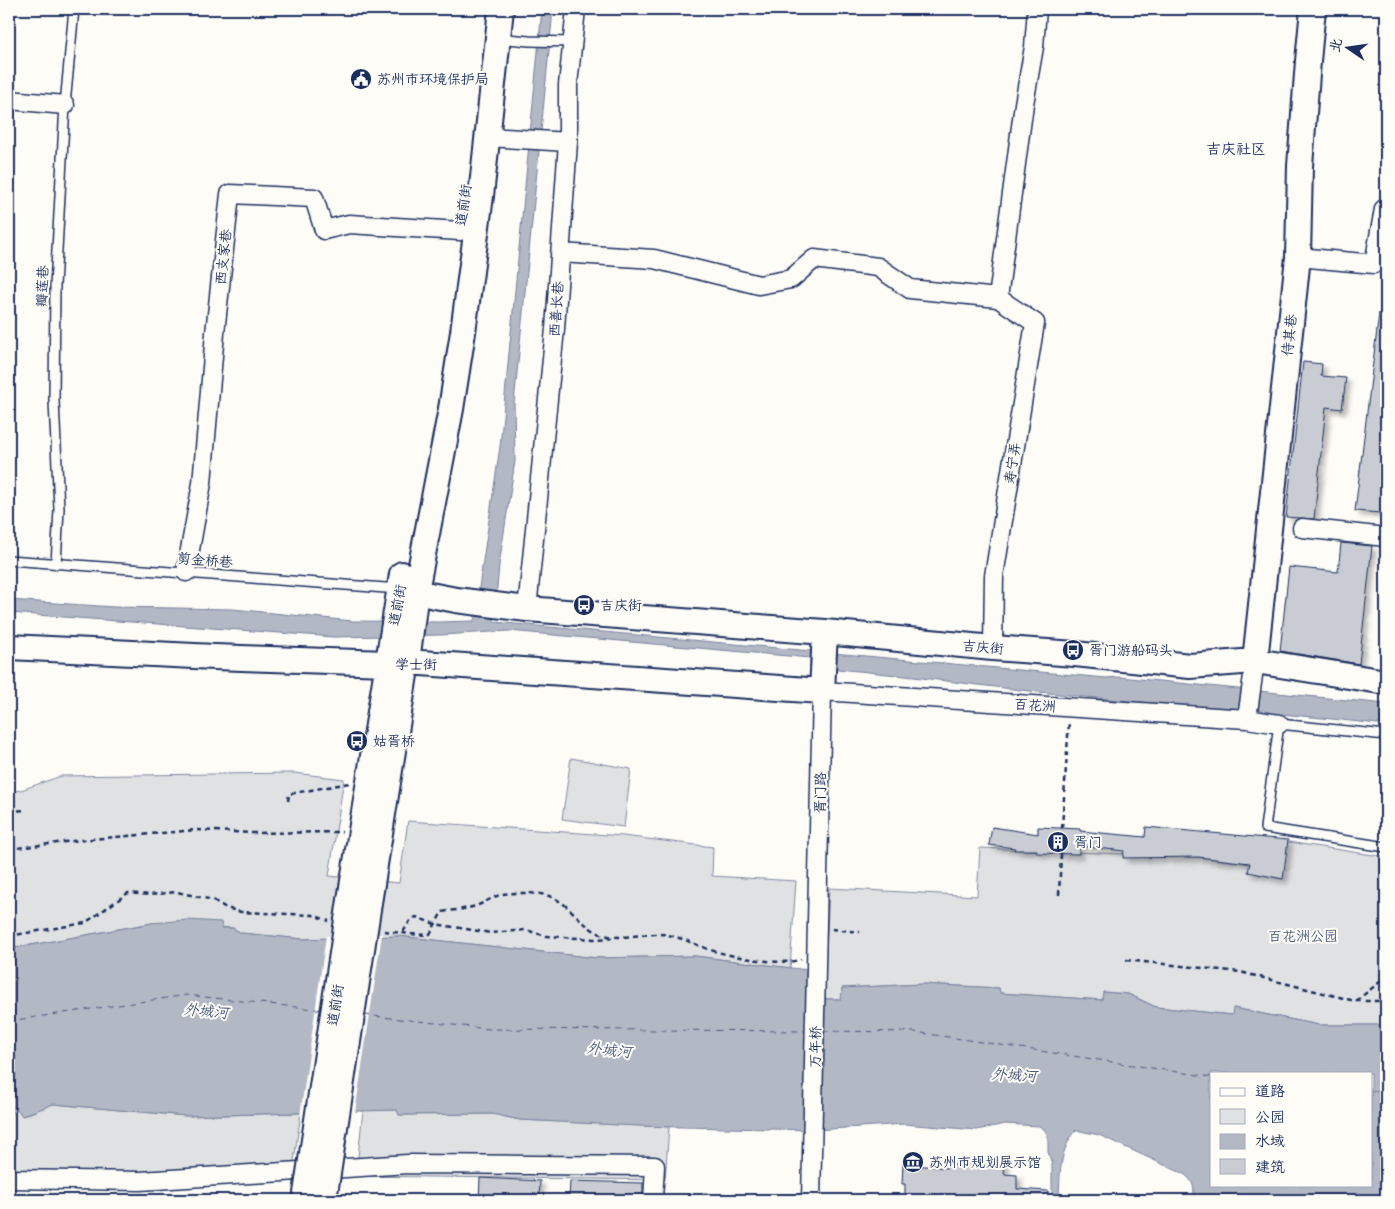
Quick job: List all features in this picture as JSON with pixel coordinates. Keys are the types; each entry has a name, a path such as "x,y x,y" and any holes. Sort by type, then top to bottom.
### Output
{"street":[{"name":"道前街","path":"305,1200 360,902 399,653 460,231 486,9"},
{"name":"道前街","path":"408,590 451,409 488,137 500,9"},
{"name":"西善长巷","path":"527,609 555,329 568,142 568,85 576,9"},
{"path":"560,253 654,259 759,284 791,279 814,259 878,267 910,289 998,298 1024,104 1034,47 1037,9"},
{"name":"侍其巷","path":"1254,670 1298,257 1300,166 1313,9"},
{"path":"9,100 66,105"},
{"path":"488,137 568,142"},
{"name":"西支家巷","path":"186,572 202,483 215,333 230,194 314,198 324,230 349,224 460,231"},
{"path":"1298,257 1374,264 1384,209 1386,210"},
{"name":"寿宁弄","path":"993,648 994,576 1035,323 998,298"},
{"path":"1302,528 1386,537"},
{"name":"吉庆街","path":"408,590 456,600 527,609 825,636 1075,654 1190,666 1386,682"},
{"name":"胥门路","path":"817,952 825,636"},
{"name":"学士街","path":"9,647 215,657 399,653 823,684"},
{"name":"道前街","path":"324,1200 360,902 361,832 369,780 399,653"},
{"path":"1248,718 1254,670"},
{"name":"百花洲","path":"823,684 1070,707 1248,718 1279,724"},
{"name":"万年桥","path":"811,1200 817,952"},
{"path":"9,1179 140,1180 408,1164 655,1166 653,1200"}],"lane":[{"name":"瓣莲巷","path":"56,564 59,509 54,401 55,286 74,9"},
{"path":"497,38 572,42"},
{"name":"剪金桥巷","path":"9,560 408,590"},
{"path":"1386,735 1279,724 1265,828 1386,847"}],"path":[{"path":"1062,828 1070,707"},
{"path":"288,801 290,794 369,780"},
{"path":"9,811 27,810"},
{"path":"9,849 81,840 197,830 254,833 361,832"},
{"path":"1059,895 1061,854"},
{"path":"9,936 85,923 128,893 150,895 177,892 212,900 226,908 241,912 313,915 332,922"},
{"path":"380,930 420,935 430,934 442,912 473,907 500,894 543,894 568,906 588,926 602,935 616,937"},
{"path":"403,932 410,921 416,917 436,924 490,933 526,930 555,936 595,938 645,934 667,935 690,941 709,950 724,954 784,963 817,952"},
{"path":"818,928 860,932"},
{"path":"1126,960 1240,972 1355,1001 1386,1001"},
{"path":"1355,1001 1386,977"}],"green space":[{"path":"571,758 631,769 624,827 562,819"},
{"path":"294,773 344,779 329,876 399,883 408,821 623,836 713,847 712,876 796,881 790,968 695,956 597,958 398,936 303,939 241,933 233,928 152,923 9,949 9,792 21,790 61,776"},
{"name":"百花洲公园","path":"1262,838 1386,857 1386,1025 1319,1025 1234,1008 1232,1015 1156,1007 1128,994 1104,992 1102,1000 1000,993 999,988 922,984 842,988 842,999 824,999 829,888 977,896 980,848 1198,857 1257,866"},
{"path":"53,1104 186,1116 301,1113 293,1167 9,1177 9,1114 18,1110 23,1116"},
{"path":"363,1110 398,1110 399,1115 493,1114 520,1120 669,1127 665,1180 356,1176"}],"water":[{"path":"542,9 552,9 552,20 514,403 515,461 499,565 494,622 1106,678 1120,677 1386,704 1386,725 1082,697 810,667 810,658 509,631 441,635 334,637 9,613 9,600 114,607 233,609 352,621 474,621 500,447"},
{"name":"外城河","path":"187,920 221,922 222,928 233,928 241,933 303,939 398,936 597,958 695,956 824,972 825,999 841,999 842,988 922,984 999,988 1000,993 1102,1000 1103,992 1128,994 1156,1007 1232,1015 1233,1008 1319,1025 1386,1025 1386,1200 1193,1200 1193,1186 1190,1179 1184,1174 1099,1135 1076,1130 1063,1154 1059,1200 1052,1200 1052,1164 1048,1152 1048,1137 1045,1130 1039,1126 1005,1124 977,1130 904,1124 816,1130 638,1126 520,1120 492,1114 399,1115 397,1110 186,1116 53,1104 22,1116 18,1110 9,1114 9,949 152,923"}],"pier":[{"path":"382,934 355,1113 300,1116 326,936"}],"building":[{"path":"1379,313 1386,313 1386,465 1381,513 1355,511"},
{"path":"1303,362 1322,364 1321,376 1346,378 1342,409 1326,407 1314,519 1286,517"},
{"path":"1341,543 1372,546 1359,664 1280,651 1289,567 1338,572"},
{"path":"992,827 1038,834 1038,827 1080,829 1080,831 1145,837 1146,827 1288,840 1283,879 1248,872 1250,863 1198,857 1123,858 1124,851 1079,846 1079,854 1037,853 1037,850 1014,850 1015,848 989,845"},
{"path":"956,1159 1005,1161 1004,1174 1017,1175 1017,1189 1048,1191 1048,1200 905,1200 905,1184 902,1184 903,1164 947,1168 947,1165 956,1165"},
{"path":"480,1178 540,1181 539,1200 479,1200"},
{"path":"570,1181 643,1183 643,1200 569,1200"}],"ferry route":[{"path":"9,1021 187,995 323,1010"},
{"path":"364,1015 489,1029 806,1031"},
{"path":"823,1031 915,1032 1210,1077"},
{"path":"1372,1091 1386,1091"}],"place":[{"name":"苏州市环境保护局","path":"361,79"},
{"name":"吉庆街","path":"584,605"},
{"name":"胥门游船码头","path":"1073,650"},
{"name":"姑胥桥","path":"357,741"},
{"name":"胥门","path":"1058,842"},
{"name":"苏州市规划展示馆","path":"913,1162"}],"district":[{"name":"吉庆社区","path":"1236,149"}]}
